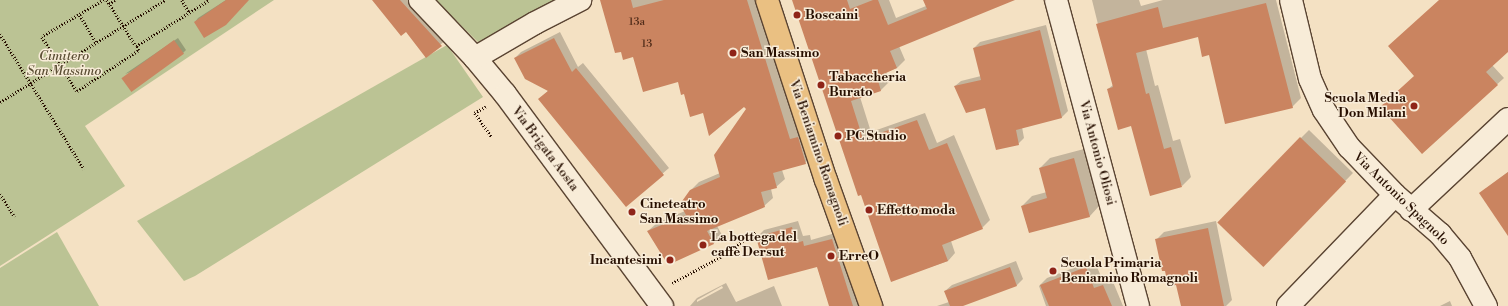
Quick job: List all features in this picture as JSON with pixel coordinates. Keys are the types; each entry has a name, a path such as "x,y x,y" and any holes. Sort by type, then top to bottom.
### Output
{"main road":[{"name":"Via Beniamino Romagnoli","path":"768,0 824,173 871,306"}],"street":[{"name":"Via Brigata Aosta","path":"420,0 475,58 509,100 655,304"},
{"path":"475,58 580,0"},
{"name":"Via Antonio Oliosi","path":"1056,0 1138,306"},
{"name":"Via Antonio Spagnolo","path":"1291,0 1310,79 1324,110 1348,147 1395,195 1440,234 1460,258 1486,306"},
{"path":"1411,210 1508,119"},
{"path":"1288,306 1395,195"}],"path":[{"path":"106,0 109,4 139,50 77,91 42,37 106,0"},
{"path":"109,4 115,0"},
{"path":"0,102 165,0"},
{"path":"182,0 190,12"},
{"path":"136,46 209,0"},
{"path":"80,15 96,43"},
{"path":"0,34 84,169"},
{"path":"487,106 475,113 492,137"},
{"path":"0,194 15,217"},
{"path":"655,304 673,282 720,257 750,234 755,232"}],"green space":[{"name":"Cimitero San Massimo","path":"0,0 274,0 85,126 125,186 0,266"},
{"path":"435,0 566,0 481,45"},
{"path":"447,45 483,97 195,276 184,281 137,221"},
{"path":"57,232 99,306 0,306 0,268"}],"building":[{"path":"226,0 249,0 226,25 204,38 194,22"},
{"path":"372,0 400,0 442,46 426,58 406,32 401,36"},
{"path":"600,0 631,0 633,8 664,0 747,0 790,139 798,137 806,164 773,173 777,188 761,192 765,207 707,231 714,244 668,265 647,231 686,215 680,204 690,190 720,177 714,155 746,109 744,107 709,136 703,113 690,117 684,94 681,95 678,82 643,92 633,57 623,60 621,52 615,53"},
{"path":"792,0 847,0 850,9 873,0 878,0 888,25 927,9 923,0 1015,0 890,51 897,68 877,77 881,91 851,101 863,139 917,120 929,150 947,143 983,229 942,245 948,261 891,282 861,195 858,196"},
{"path":"1439,0 1508,0 1508,52 1486,72 1498,85 1422,154 1380,107 1414,76 1388,46"},
{"path":"1266,3 1293,108 1225,124 1209,55 1202,57 1198,37 1136,53 1146,94 1149,93 1164,149 1171,147 1182,187 1150,196 1131,126 1118,130 1107,89 1113,87 1096,24 1158,7 1163,28"},
{"path":"1040,30 1062,118 1016,130 1019,145 996,150 985,108 966,113 954,86 981,80 973,48"},
{"path":"554,38 572,72 576,68 664,175 626,207 538,99 548,91 525,79 514,58"},
{"path":"174,40 184,54 131,92 121,78"},
{"path":"1300,137 1346,181 1263,267 1217,223"},
{"path":"1074,158 1090,217 1029,233 1021,206 1047,198 1039,168"},
{"path":"1508,172 1508,236 1479,193"},
{"path":"792,227 796,243 803,241 804,246 832,239 853,306 829,306 817,267 768,280 756,237"},
{"path":"1208,228 1224,306 1181,306 1176,285 1168,286 1165,271 1162,271 1155,239"},
{"path":"1010,267 1017,286 963,306 950,306 944,291"},
{"path":"1086,267 1094,288 1103,285 1112,306 1049,306 1040,285"}],"place":[{"name":"Boscaini","path":"797,15"},
{"name":"San Massimo","path":"733,53"},
{"name":"Tabaccheria Burato","path":"821,85"},
{"name":"Scuola Media Don Milani","path":"1414,106"},
{"name":"PC Studio","path":"838,136"},
{"name":"Effetto moda","path":"869,210"},
{"name":"Cineteatro San Massimo","path":"632,212"},
{"name":"La bottega del caffè Dersut","path":"703,245"},
{"name":"ErreO","path":"831,256"},
{"name":"Incantesimi","path":"670,260"},
{"name":"Scuola Primaria Beniamino Romagnoli","path":"1053,271"}]}
